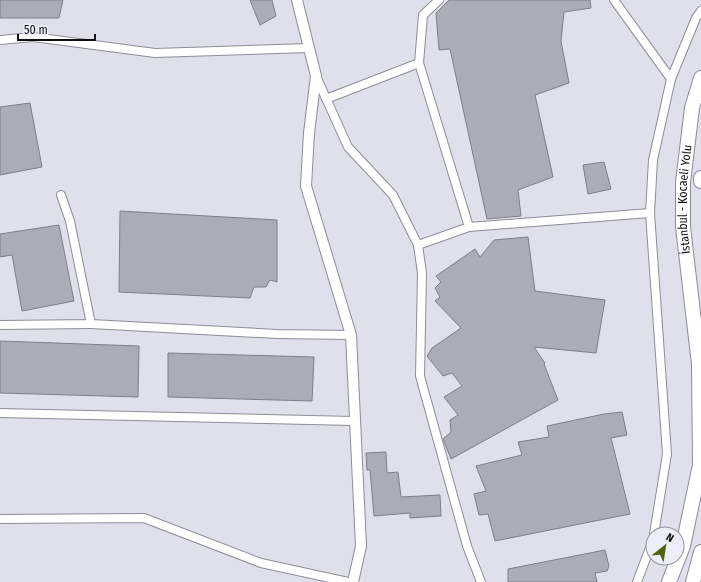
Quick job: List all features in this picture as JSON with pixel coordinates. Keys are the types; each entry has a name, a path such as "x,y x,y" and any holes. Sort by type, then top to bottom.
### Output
{"highway":[{"name":"İstanbul - Kocaeli Yolu","path":"669,582 683,546 700,465 700,364 683,227 683,182 692,108 701,78"},
{"path":"693,582 701,552"}],"street":[{"path":"297,0 316,76 348,147 393,195 418,244 422,273 420,376 467,546 481,582"},
{"path":"439,0 423,16 419,63 469,227"},
{"path":"614,0 671,78"},
{"path":"655,526 666,454 650,213 653,160 671,78 696,18 701,11"},
{"path":"0,40 33,37 155,53 309,48"},
{"path":"326,99 419,63"},
{"path":"316,76 309,133 306,186 351,335 360,546 353,582"},
{"path":"61,195 70,221 91,324"},
{"path":"418,244 469,227 650,213"},
{"path":"0,325 91,324 277,334 351,335"},
{"path":"0,413 354,421"},
{"path":"0,519 144,518 261,563 348,582"},
{"path":"637,582 645,561"}],"building":[{"path":"0,0 63,0 59,18 0,18"},
{"path":"250,0 272,0 276,16 260,25"},
{"path":"449,0 590,0 591,8 564,12 561,41 569,83 535,95 553,177 518,190 521,216 487,219 450,49 439,50 436,13"},
{"path":"30,103 42,167 0,175 0,107"},
{"path":"604,162 611,189 588,194 583,165"},
{"path":"120,211 277,220 277,282 270,280 266,287 254,287 250,298 119,292"},
{"path":"59,225 74,301 22,311 12,255 0,257 0,234"},
{"path":"528,237 535,291 605,300 596,353 534,347 545,363 544,364 558,400 451,459 443,439 451,432 450,420 458,415 444,397 462,386 452,373 443,376 427,356 432,348 461,328 435,301 440,297 435,288 441,282 436,276 475,249 480,257 494,240"},
{"path":"0,341 139,346 138,397 0,393"},
{"path":"168,353 314,357 312,401 168,397"},
{"path":"622,412 627,435 611,438 630,514 495,541 488,514 479,515 474,494 486,491 476,466 522,455 518,442 549,437 547,426 604,414"},
{"path":"386,452 387,473 398,472 401,497 440,495 441,516 410,518 410,513 374,516 370,470 367,470 366,453"},
{"path":"605,550 609,566 607,571 595,573 597,582 508,582 508,569"}]}
